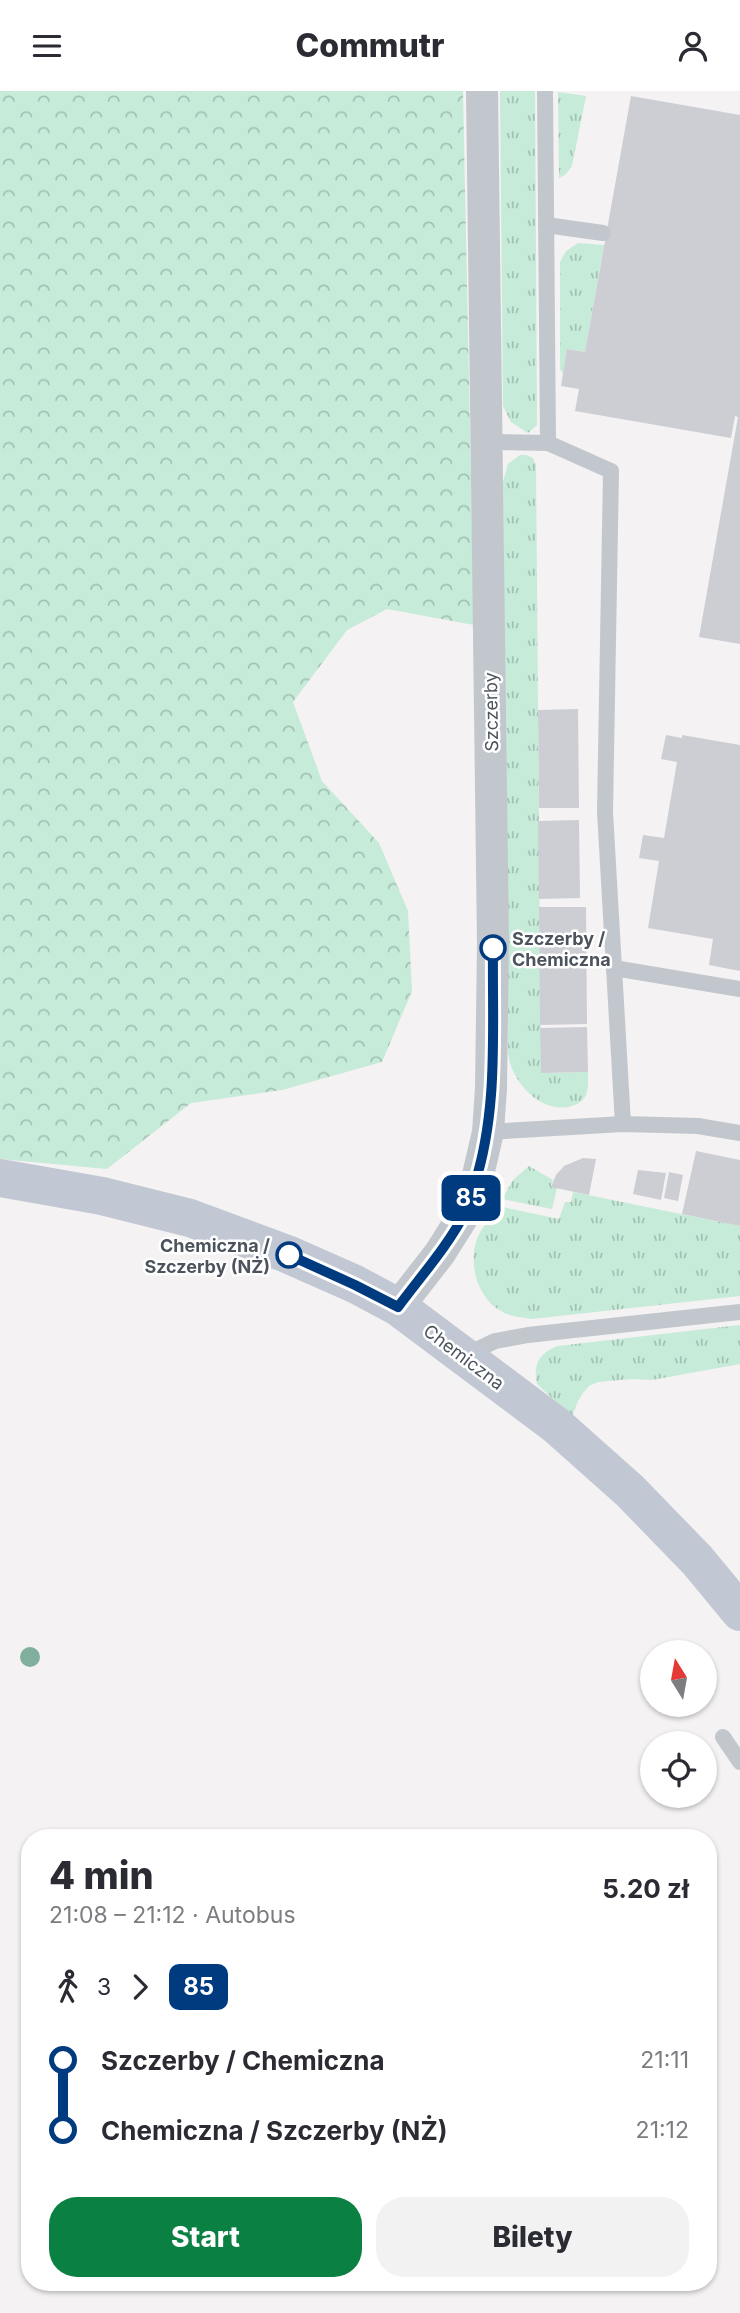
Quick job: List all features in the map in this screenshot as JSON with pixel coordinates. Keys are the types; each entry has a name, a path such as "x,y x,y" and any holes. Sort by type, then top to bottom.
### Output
{"street":[{"name":"Szczerby","path":"398,1307 440,1252 467,1210 488,1132 491,1089 493,944 482,91"},
{"name":"Chemiczna","path":"0,1178 102,1196 190,1218 287,1254 398,1307 557,1426 630,1492 697,1560 740,1612"}],"lane":[{"path":"545,91 548,443"},
{"path":"546,225 603,233"},
{"path":"488,442 548,443 611,471 606,812 623,1124"},
{"path":"614,968 740,989"},
{"path":"488,1132 623,1124 698,1126 740,1133"},
{"path":"464,1356 495,1341 528,1335 740,1312"},
{"path":"723,1737 740,1762"}],"green space":[{"path":"0,91 463,91 474,625 387,609 347,630 293,702 322,781 379,843 408,911 412,991 382,1062 282,1090 191,1103 107,1169 0,1159"},
{"path":"500,91 535,91 537,425 528,433 511,422 503,406"},
{"path":"558,92 586,96 572,166 559,178"},
{"path":"578,243 604,245 585,352 568,349 563,374 560,369 560,262 566,251"},
{"path":"520,455 533,458 536,465 541,1073 588,1072 585,1097 579,1103 568,1107 547,1105 528,1092 515,1074 508,1053 503,482 508,464"},
{"path":"529,1166 553,1180 551,1186 557,1188 552,1209 502,1199 513,1180"},
{"path":"573,1192 740,1226 740,1296 532,1319 501,1311 480,1289 474,1269 474,1248 481,1230 498,1206 559,1219 565,1202 571,1202"},
{"path":"740,1325 740,1364 652,1380 598,1382 583,1393 572,1417 537,1384 539,1360 546,1352 558,1346"}],"building":[{"path":"631,96 740,115 740,644 699,637 738,417 735,416 731,438 575,411 579,389 561,386 567,349 585,352"},
{"path":"578,709 579,808 539,808 538,710"},
{"path":"666,735 682,738 682,735 740,745 740,971 709,965 713,939 648,928 659,861 639,858 643,835 664,838 677,762 661,759"},
{"path":"579,820 580,898 539,899 538,821"},
{"path":"539,907 586,907 587,1024 540,1025"},
{"path":"587,1027 588,1072 541,1073 540,1028"},
{"path":"696,1151 740,1160 740,1226 682,1214"},
{"path":"583,1158 596,1159 589,1195 551,1187 564,1166"},
{"path":"638,1170 666,1173 661,1200 633,1194"},
{"path":"669,1172 683,1175 678,1201 664,1198"}],"bus line":[{"name":"85","path":"289,1255 398,1307 440,1252 467,1210 488,1132 493,948"}],"place":[{"name":"Szczerby / Chemiczna","path":"493,948"},
{"name":"Chemiczna / Szczerby (NŻ)","path":"289,1255"}]}
